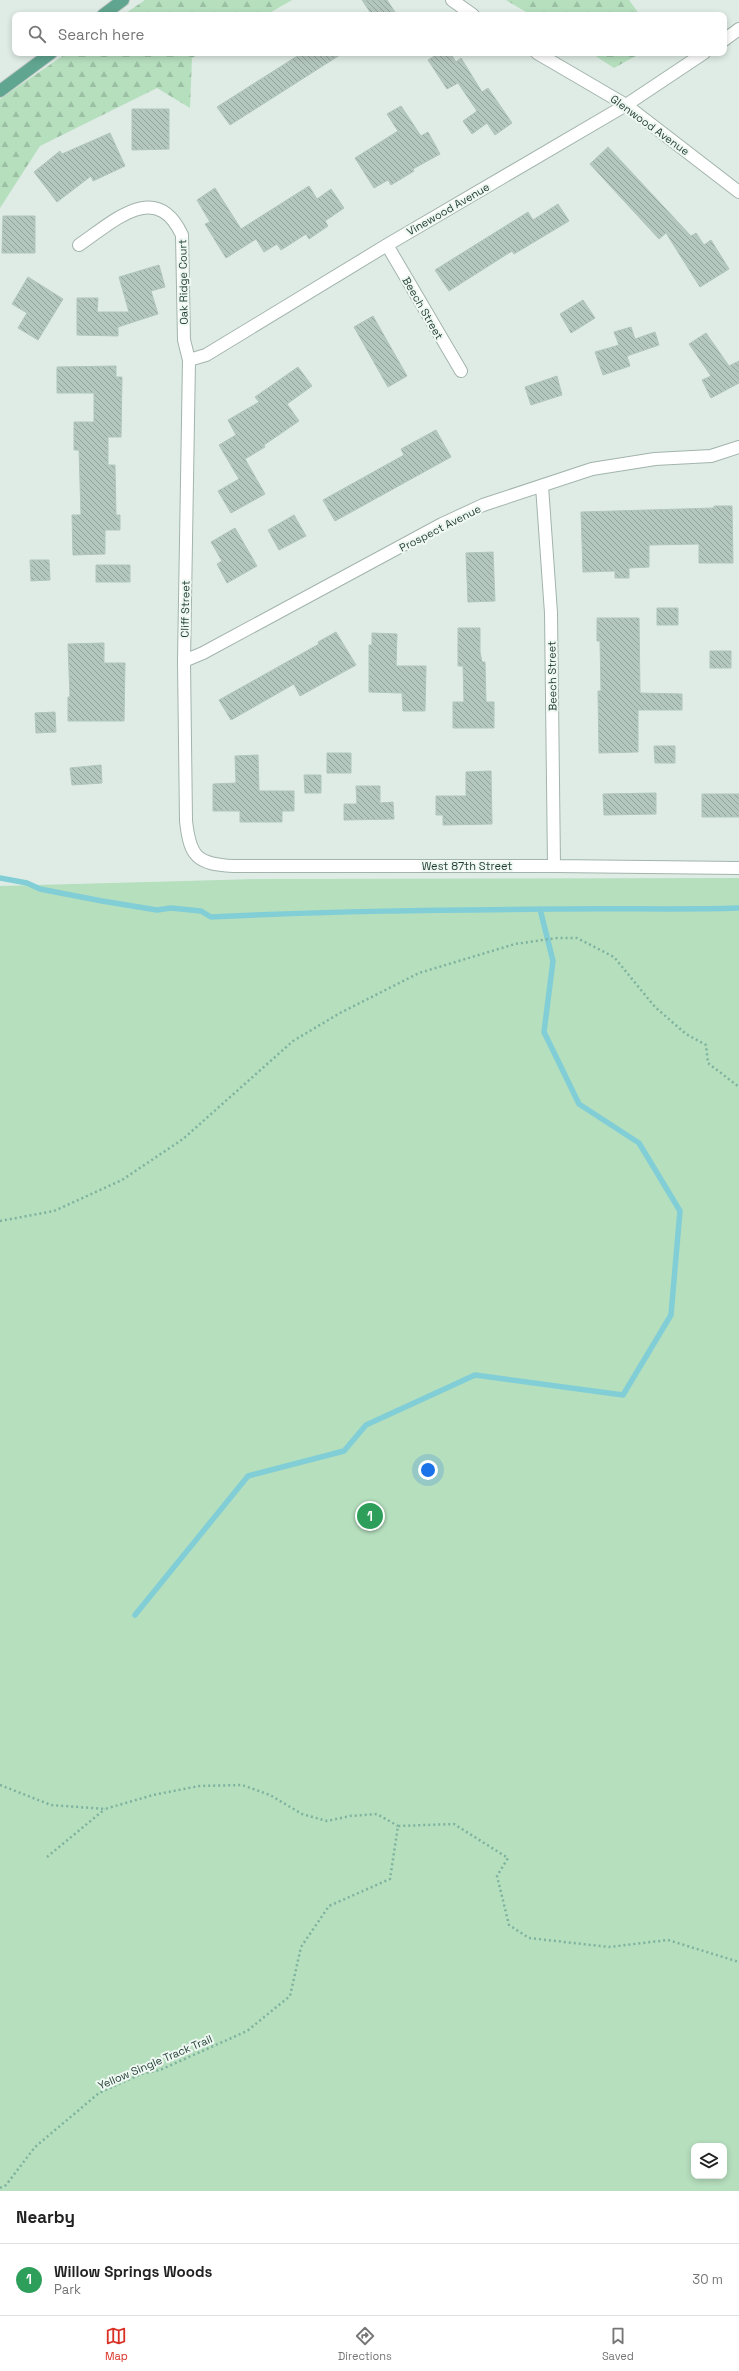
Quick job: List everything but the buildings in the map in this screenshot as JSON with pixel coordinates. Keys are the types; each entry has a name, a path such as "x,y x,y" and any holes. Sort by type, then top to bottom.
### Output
{"main road":[{"path":"107,12 123,0"},
{"path":"0,91 47,56"}],"street":[{"path":"452,0 469,12"},
{"path":"727,38 739,30"},
{"name":"Glenwood Avenue","path":"542,56 626,105 739,192"},
{"name":"Vinewood Avenue","path":"189,360 206,355 387,245 626,105 700,56"},
{"name":"Oak Ridge Court","path":"79,246 131,210 148,206 163,210 175,219 182,235 184,340 189,360"},
{"name":"Beech Street","path":"387,245 461,371"},
{"name":"Cliff Street","path":"189,360 184,661 186,821 188,838 197,856"},
{"name":"Prospect Avenue","path":"184,661 203,653 442,524 483,505 592,469 654,459 711,456 739,447"},
{"name":"Beech Street","path":"542,486 551,613 554,866"},
{"name":"West 87th Street","path":"197,856 204,862 233,866 554,866 739,868"}],"path":[{"path":"0,1220 54,1211 122,1180 183,1139 293,1041 340,1013 419,973 515,944 557,938 577,938 614,957 655,1007 686,1034 706,1045 708,1064 739,1087"},
{"path":"0,1785 52,1805 105,1809 153,1795 199,1786 242,1785 270,1795 302,1814 327,1821 350,1816 377,1814 398,1826 454,1824 508,1858 498,1876 509,1924 529,1938 609,1947 668,1940 739,1962"},
{"path":"48,1858 105,1809"},
{"name":"Yellow Single Track Trail","path":"0,2188 6,2185 35,2146 99,2092 141,2074 160,2070 247,2031 290,1996 301,1947 329,1906 390,1879 398,1826"}],"green space":[{"path":"145,0 292,0 271,12 127,12"},
{"path":"506,0 629,0 638,12 526,12"},
{"path":"63,56 195,56 192,58 190,108 157,88 40,146 0,208 0,99"},
{"path":"596,56 636,56 614,68"},
{"path":"739,878 739,2191 0,2191 0,886 259,879"}],"waterway":[{"path":"0,878 27,883 40,889 102,901 157,910 171,908 201,911 211,917 428,910 739,908"},
{"path":"135,1615 248,1476 344,1451 366,1425 475,1375 623,1395 671,1315 680,1211 639,1143 579,1104 544,1032 553,961 540,909"}],"place":[{"name":"Willow Springs Woods","path":"370,1516"}]}
